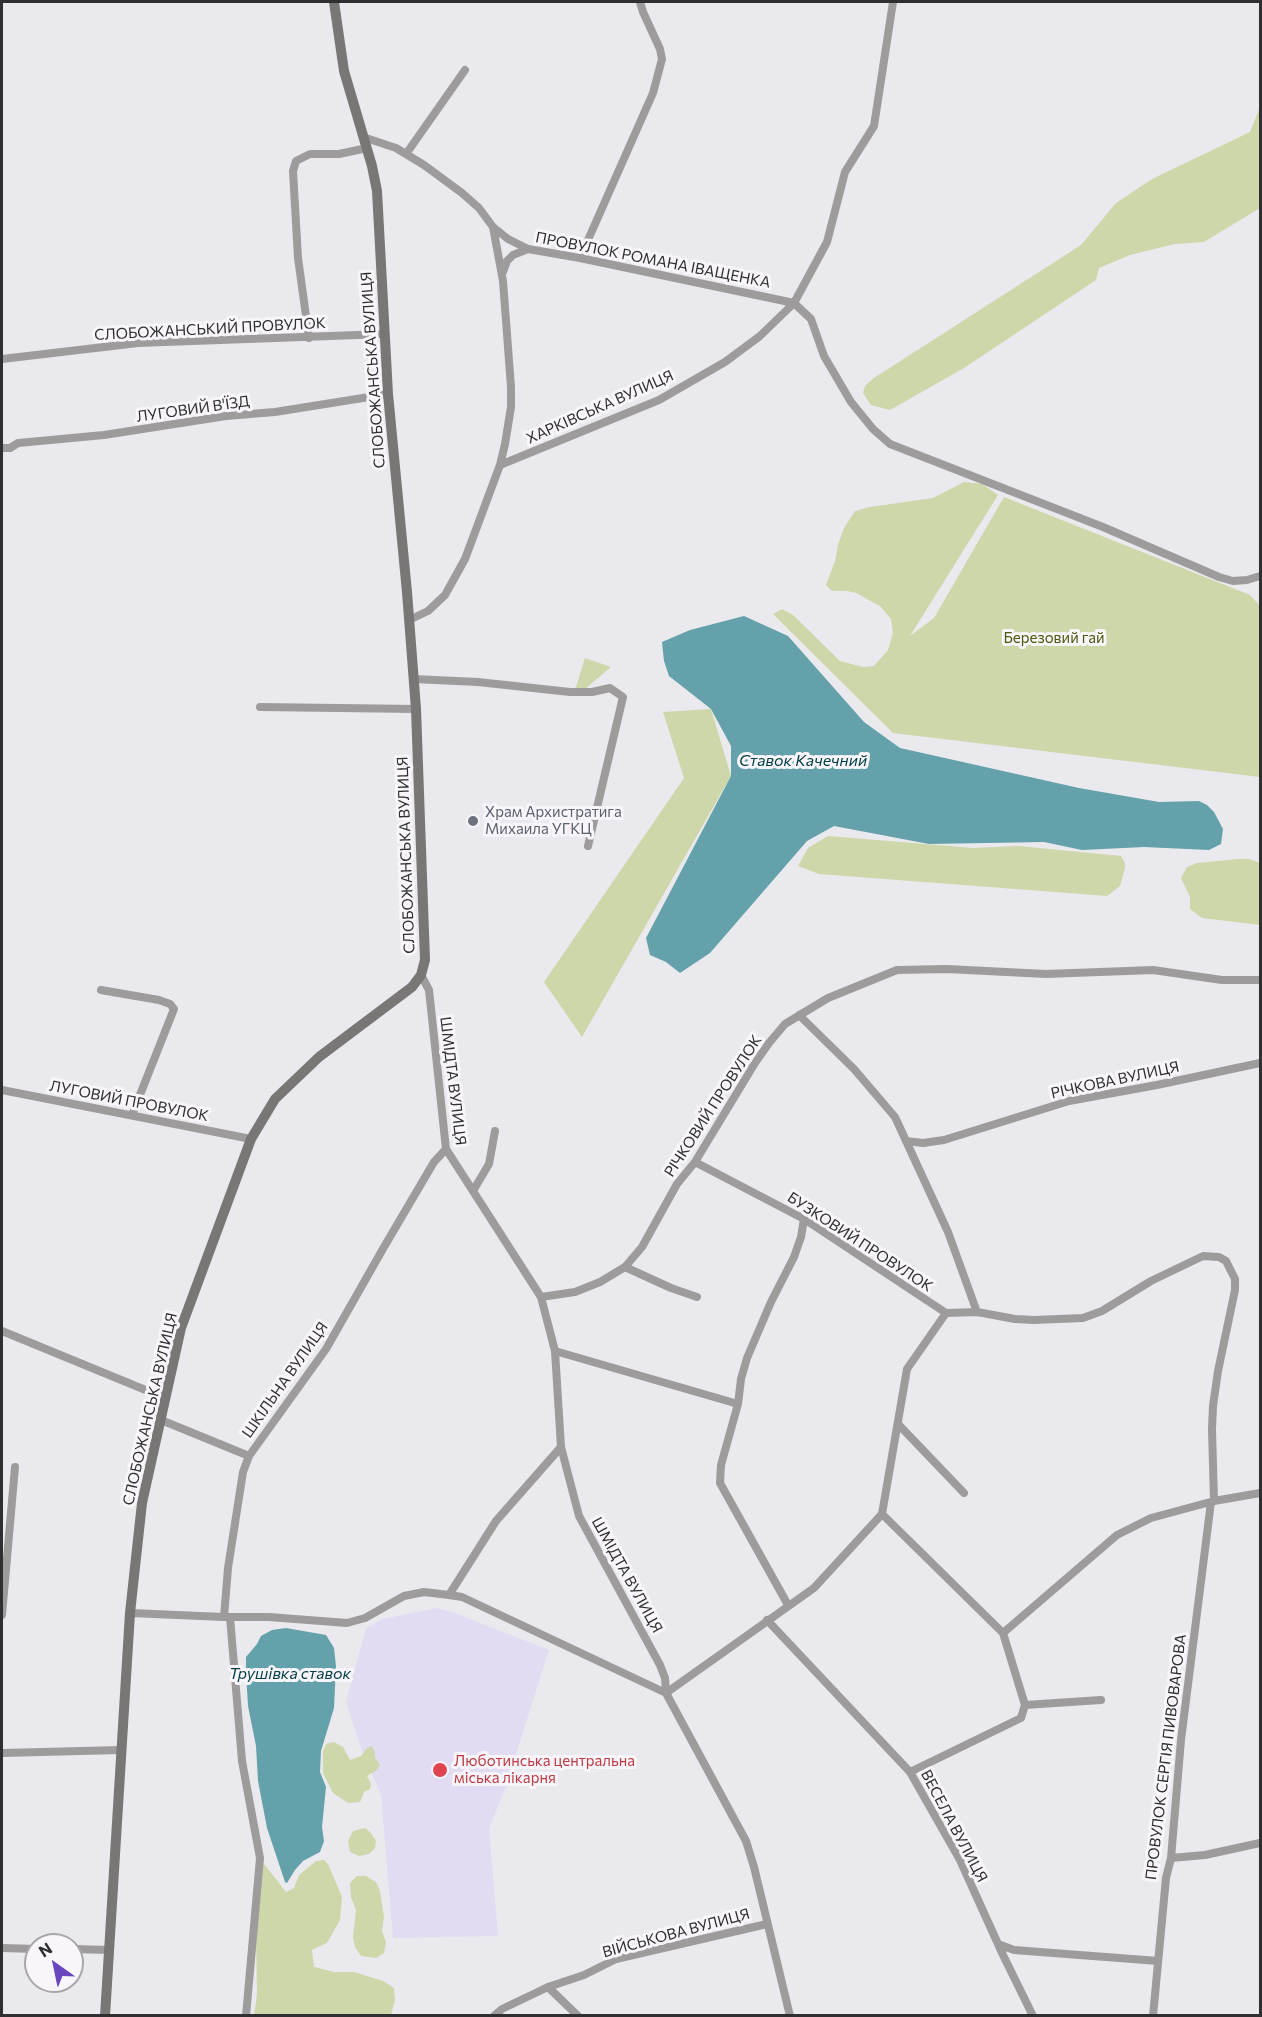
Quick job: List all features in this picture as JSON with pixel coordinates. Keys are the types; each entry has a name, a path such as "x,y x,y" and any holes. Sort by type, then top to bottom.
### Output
{"street":[{"name":"СЛОБОЖАНСЬКА ВУЛИЦЯ","path":"105,2016 130,1613 142,1503 182,1328 251,1139 275,1099 319,1057 402,996 421,975 425,955 416,710 387,394 377,191 345,71 334,2"},
{"path":"580,258 653,93 662,59 640,2"},
{"name":"ХАРКІВСЬКА ВУЛИЦЯ","path":"500,465 659,399 725,362 760,336 794,303 827,242 845,172 874,126 893,2"},
{"path":"406,154 465,70"},
{"name":"ПРОВУЛОК РОМАНА ІВАЩЕНКА","path":"363,137 396,148 406,154 462,193 493,227 508,239 528,249 794,303"},
{"path":"309,338 298,258 293,171 296,161 310,154 339,154 367,148"},
{"path":"409,620 428,611 450,586 465,559 500,465 511,406 511,387 503,276 493,227"},
{"path":"503,276 507,261 520,251 528,249"},
{"path":"794,303 811,319 824,357 851,402 873,429 890,444 1103,527 1219,577 1233,581 1260,576"},
{"name":"СЛОБОЖАНСЬКИЙ ПРОВУЛОК","path":"2,358 138,343 385,334"},
{"name":"ЛУГОВИЙ В'ЇЗД","path":"2,448 10,448 18,443 104,435 387,394"},
{"path":"413,679 478,682 570,692 592,692 610,688 623,697 588,846"},
{"path":"260,707 416,710"},
{"name":"РІЧКОВИЙ ПРОВУЛОК","path":"541,1297 574,1292 600,1282 625,1267 642,1247 677,1184 696,1162 755,1063 785,1024 828,998 897,970 946,969 1046,974 1153,970 1222,980 1260,980"},
{"name":"ШМІДТА ВУЛИЦЯ","path":"421,975 429,990 446,1149 541,1297 555,1351 561,1446 579,1516 660,1665 665,1678 666,1692 746,1841 790,2016"},
{"path":"100,990 159,1000 170,1004 174,1009 132,1116"},
{"path":"130,1613 268,1617 347,1623 365,1618 404,1596 424,1592 449,1595 462,1597 666,1692 814,1588 882,1514 907,1369 946,1313 977,1312 948,1232 894,1117 854,1069 799,1015"},
{"name":"РІЧКОВА ВУЛИЦЯ","path":"906,1141 922,1143 944,1140 1069,1101 1199,1077 1260,1063"},
{"name":"ЛУГОВИЙ ПРОВУЛОК","path":"2,1090 251,1139"},
{"path":"473,1191 489,1164 495,1131"},
{"name":"ШКІЛЬНА ВУЛИЦЯ","path":"246,2016 260,1858 242,1761 227,1617 228,1568 243,1472 249,1456 326,1349 429,1172 446,1149"},
{"name":"БУЗКОВИЙ ПРОВУЛОК","path":"696,1162 804,1219 946,1313"},
{"path":"788,1605 720,1483 721,1465 738,1404 741,1379 747,1358 771,1302 794,1257 804,1219"},
{"name":"ПРОВУЛОК СЕРГІЯ ПИВОВАРОВА","path":"977,1312 1015,1319 1083,1318 1102,1311 1151,1281 1203,1256 1219,1257 1226,1261 1234,1279 1235,1290 1213,1406 1212,1501 1181,1740 1171,1858 1166,1878 1153,2016"},
{"path":"625,1267 697,1297"},
{"path":"2,1331 165,1398"},
{"path":"555,1351 738,1404"},
{"path":"160,1420 249,1456"},
{"path":"898,1424 964,1493"},
{"path":"449,1595 496,1521 561,1446"},
{"path":"2,1615 15,1467"},
{"path":"1003,1632 1117,1535 1151,1518 1212,1501 1260,1493"},
{"path":"882,1514 1003,1632 1025,1705 1021,1718 910,1772"},
{"name":"ВЕСЕЛА ВУЛИЦЯ","path":"767,1620 910,1772 960,1860 1033,2016"},
{"path":"1025,1705 1101,1700"},
{"path":"2,1753 121,1750"},
{"path":"1171,1858 1205,1855 1260,1843"},
{"name":"ВІЙСЬКОВА ВУЛИЦЯ","path":"494,2016 502,2009 616,1959 767,1924"},
{"path":"998,1944 1014,1950 1158,1961"},
{"path":"2,1948 24,1949"},
{"path":"84,1949 109,1950"},
{"path":"548,1988 578,2016"}],"shaded area":[{"name":"Люботинська центральна міська лікарня","path":"436,1608 455,1613 549,1650 504,1792 489,1828 498,1936 393,1938 381,1795 361,1748 346,1702 366,1628 383,1619"}],"green space":[{"path":"1260,107 1260,208 1204,242 1175,244 1130,255 1099,268 1096,280 964,368 890,410 871,405 863,393 865,386 874,378 1081,245 1116,203 1152,179 1250,132"},
{"name":"Березовий гай","path":"964,482 982,484 998,495 910,636 934,618 1004,497 1250,595 1260,606 1260,777 893,733 773,614 782,609 793,615 840,661 863,667 874,666 888,650 893,633 891,619 880,606 856,593 832,591 826,585 844,528 855,511 933,498"},
{"path":"585,658 611,667 585,689 575,690"},
{"path":"711,709 731,776 582,1037 544,982 684,778 663,712"},
{"path":"828,836 973,848 1019,846 1121,856 1125,868 1120,886 1107,896 819,874 798,866 808,848"},
{"path":"1249,859 1260,863 1260,925 1202,918 1190,909 1190,897 1181,878 1187,867 1197,863"},
{"path":"334,1742 343,1747 350,1760 361,1756 367,1748 372,1746 375,1752 375,1758 380,1765 377,1770 367,1776 371,1784 370,1789 364,1792 360,1802 348,1803 333,1793 323,1773 323,1751 326,1744"},
{"path":"365,1828 376,1841 375,1848 369,1854 359,1856 350,1852 348,1841 353,1831"},
{"path":"324,1860 328,1864 342,1897 340,1920 327,1943 312,1950 314,1967 334,1972 354,1972 383,1981 394,1988 395,2000 391,2015 254,2016 257,1994 255,1866 264,1864 286,1892 294,1888 299,1875 316,1861"},
{"path":"357,1876 366,1876 376,1882 380,1891 384,1917 382,1931 386,1942 384,1953 376,1958 361,1956 355,1947 353,1937 356,1910 351,1897 350,1883"}],"water":[{"name":"Ставок Качечний","path":"744,616 788,636 864,722 900,748 1079,788 1159,802 1199,801 1214,812 1223,829 1221,844 1209,850 1144,847 1082,850 1044,842 929,844 834,826 807,841 710,953 680,973 666,962 650,955 646,938 731,776 731,746 711,709 669,676 664,661 662,642 690,630"},
{"name":"Трушівка ставок","path":"286,1628 326,1635 334,1648 336,1666 334,1708 321,1751 320,1772 326,1787 322,1827 324,1841 320,1852 303,1861 287,1883 267,1828 258,1781 256,1746 248,1706 246,1672 246,1657 261,1636 272,1630"}],"place":[{"name":"Храм Архистратига Михаила УГКЦ","path":"473,821"},
{"name":"Люботинська центральна міська лікарня","path":"440,1770"}]}
